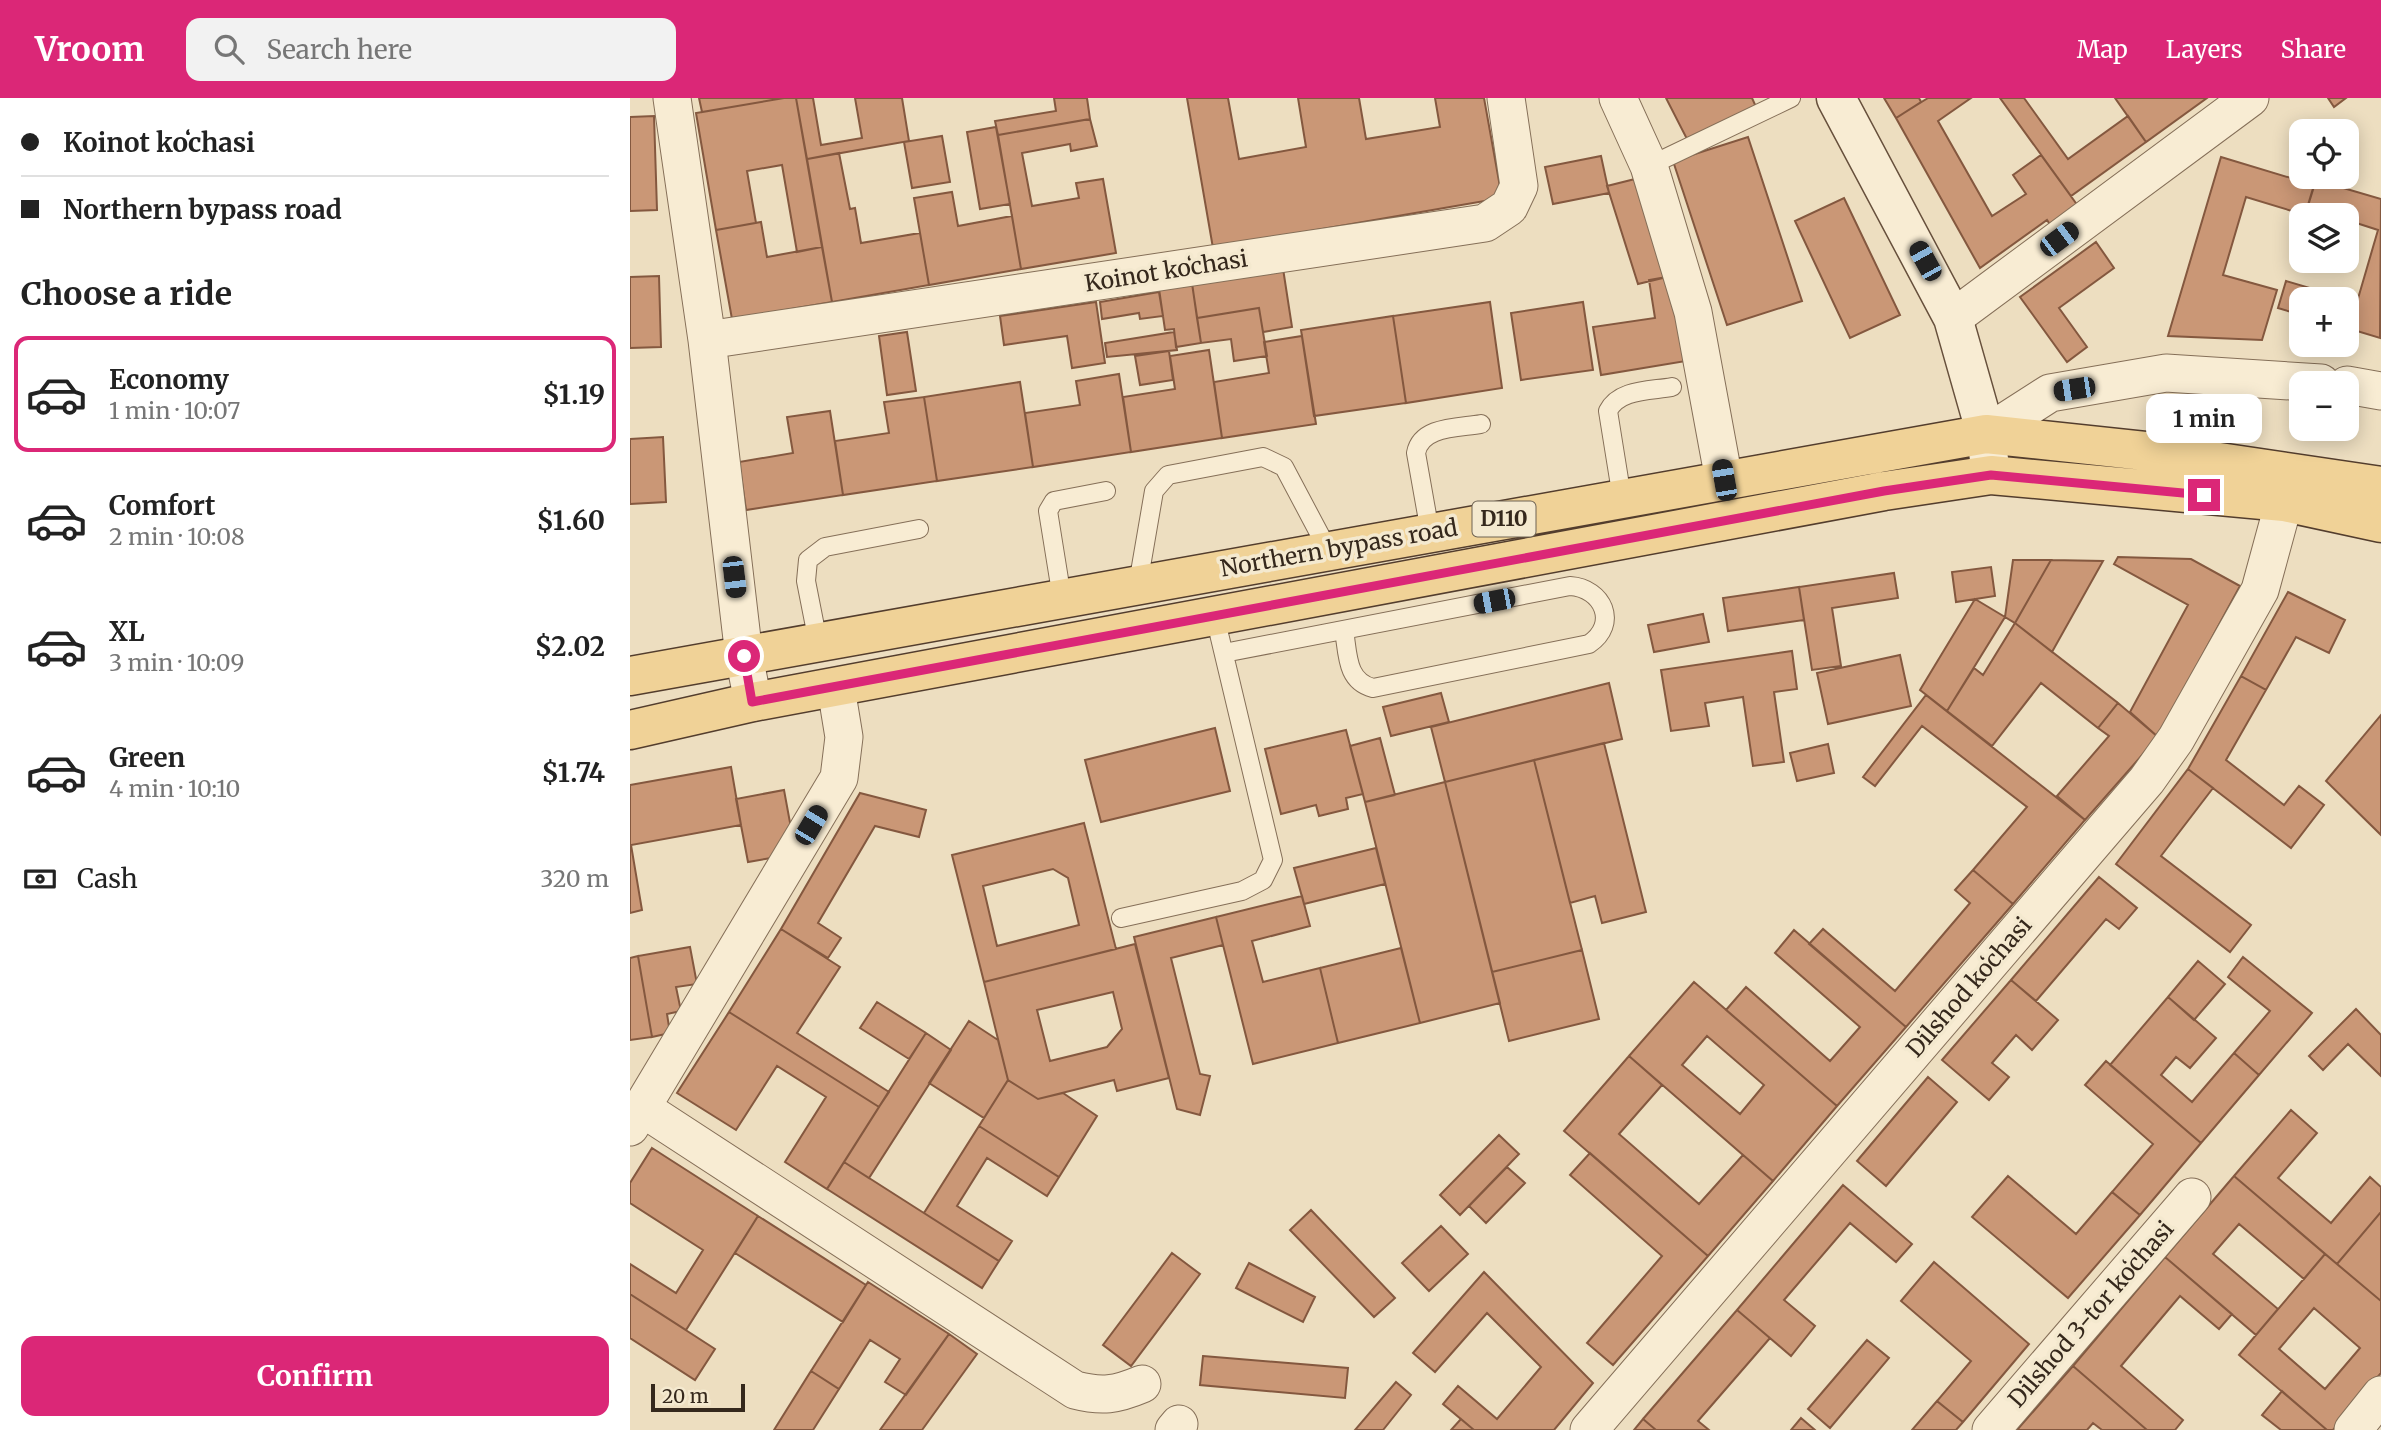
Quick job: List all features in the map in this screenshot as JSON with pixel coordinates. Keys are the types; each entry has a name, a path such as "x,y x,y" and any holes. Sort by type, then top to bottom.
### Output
{"main road":[{"path":"1836,98 1953,318 1986,434 1991,475"},
{"name":"Northern bypass road","path":"630,676 1986,434 2145,451 2381,486"},
{"name":"Northern bypass road","path":"630,730 752,702 1871,494 1991,475 2284,502 2381,523"}],"street":[{"path":"672,98 707,341 744,656 752,702"},
{"name":"Koinot koʻchasi","path":"707,341 1485,223 1508,207 1519,186 1506,98"},
{"path":"1618,98 1649,166 1693,312 1724,480"},
{"path":"1953,318 2250,98"},
{"path":"1986,434 2050,393 2166,373 2289,381"},
{"path":"2359,387 2381,391"},
{"name":"Dilshod koʻchasi","path":"1588,1430 2147,780 2176,739 2260,590 2284,502"},
{"path":"836,688 844,737 839,778 636,1117 1075,1390 1097,1396 1113,1396 1142,1384"},
{"name":"Dilshod 3-tor koʻchasi","path":"1991,1430 2192,1197"},
{"path":"2353,1430 2381,1395"}],"lane":[{"path":"1649,166 1791,98"},
{"path":"1622,498 1608,411 1612,402 1622,396 1672,387"},
{"path":"1430,532 1416,453 1418,442 1427,434 1480,424"},
{"path":"1138,584 1154,491 1168,475 1264,457 1284,467 1328,550"},
{"path":"1062,598 1048,511 1054,501 1106,491"},
{"path":"817,642 806,581 808,560 825,547 919,529"},
{"path":"1224,653 1570,586 1582,587 1595,594 1606,625 1600,636 1589,644 1373,688 1358,681 1350,671 1344,630"},
{"path":"1121,918 1242,891 1263,880 1273,860 1215,617"}],"building":[{"path":"699,98 784,98 702,112"},
{"path":"796,98 822,247 797,252 782,165 747,171 756,223 716,230 696,113"},
{"path":"796,98 813,98 821,145 862,138 855,98 902,98 909,141 807,159"},
{"path":"1054,98 1087,98 1090,119 998,135 995,121 1056,111"},
{"path":"1187,98 1228,98 1239,159 1306,147 1298,98 1359,98 1366,139 1440,127 1435,98 1484,98 1502,198 1213,248"},
{"path":"1666,98 1752,98 1757,109 1689,143"},
{"path":"1884,98 1919,98 1921,102 1896,118"},
{"path":"1928,98 1971,98 1938,121 1992,216 2026,194 2013,175 2041,155 2078,206 2051,226 2047,220 1980,268 1896,118"},
{"path":"2000,98 2024,98 2068,159 2128,116 2146,142 2071,196"},
{"path":"2115,98 2207,98 2146,142"},
{"path":"2328,98 2346,98 2334,107"},
{"path":"654,116 657,210 630,211 630,117"},
{"path":"1090,119 1097,146 1071,151 1070,144 1022,153 1032,206 1079,198 1076,183 1103,179 1116,253 1021,269 998,135"},
{"path":"996,127 1010,204 980,209 967,132"},
{"path":"942,136 950,182 912,188 904,142"},
{"path":"1748,137 1802,301 1727,325 1673,161"},
{"path":"839,153 850,209 855,208 861,243 920,233 929,285 832,302 807,159"},
{"path":"1601,156 1609,193 1553,204 1545,167"},
{"path":"2221,157 2289,177 2289,189 2313,189 2309,203 2289,203 2289,210 2246,197 2223,275 2277,290 2262,340 2168,336"},
{"path":"1639,178 1671,276 1638,284 1607,186"},
{"path":"2313,189 2347,189 2381,199 2380,338 2359,332 2359,295 2378,230 2359,224 2359,203 2309,203"},
{"path":"952,192 958,226 1012,216 1021,269 929,285 914,198"},
{"path":"1844,198 1900,315 1850,338 1795,221"},
{"path":"761,222 767,257 822,247 832,302 732,319 716,230"},
{"path":"2096,242 2114,268 2059,308 2087,347 2067,362 2020,297"},
{"path":"1282,262 1292,327 1263,332 1259,308 1197,318 1192,283"},
{"path":"1678,275 1692,360 1601,375 1593,327 1655,318 1649,280"},
{"path":"659,276 661,347 630,348 630,277"},
{"path":"1191,277 1201,343 1176,347 1174,329 1165,330 1158,282"},
{"path":"2286,281 2306,287 2289,287 2289,311 2278,308"},
{"path":"1159,292 1163,316 1140,319 1139,313 1102,319 1100,302"},
{"path":"1096,302 1105,363 1072,368 1067,336 1004,345 1000,316"},
{"path":"1490,302 1502,388 1406,403 1393,316"},
{"path":"1583,302 1593,370 1521,380 1511,313"},
{"path":"1259,308 1267,356 1234,361 1231,339 1201,343 1197,318"},
{"path":"1393,316 1406,403 1314,416 1301,330"},
{"path":"907,332 916,391 887,395 879,336"},
{"path":"1174,332 1177,350 1107,357 1105,343"},
{"path":"1302,336 1316,424 1222,438 1214,382 1269,373 1264,342"},
{"path":"1209,350 1222,438 1131,452 1123,397 1175,389 1170,356"},
{"path":"1169,351 1173,380 1140,385 1135,356"},
{"path":"1119,374 1131,452 1033,467 1025,413 1080,405 1076,381"},
{"path":"1020,382 1033,467 937,481 924,397"},
{"path":"924,397 937,481 843,495 835,441 889,433 884,402"},
{"path":"830,411 843,495 746,510 739,462 793,453 787,417"},
{"path":"663,437 666,502 630,504 630,439"},
{"path":"2118,557 2191,559 2240,586 2158,737 2130,712 2188,605 2114,564"},
{"path":"2013,560 2051,560 2015,623 2005,617"},
{"path":"2051,560 2103,561 2052,652 2015,623"},
{"path":"1991,567 1995,596 1956,602 1952,572"},
{"path":"1894,573 1898,598 1832,608 1841,666 1812,670 1799,587"},
{"path":"1799,587 1804,620 1728,631 1723,598"},
{"path":"2288,592 2345,620 2329,653 2296,637 2266,690 2241,676"},
{"path":"1975,599 2005,617 1947,711 1920,690"},
{"path":"1703,614 1709,642 1654,652 1648,625"},
{"path":"2015,623 2118,703 2098,728 2041,683 1992,746 1947,711 1974,668 1983,675"},
{"path":"1792,651 1797,689 1774,692 1784,762 1753,766 1743,697 1705,703 1709,726 1671,731 1661,670"},
{"path":"1900,655 1911,706 1828,724 1817,673"},
{"path":"2241,676 2266,690 2226,760 2284,805 2299,786 2324,805 2291,848 2188,769"},
{"path":"1609,683 1622,739 1445,782 1431,727"},
{"path":"1441,693 1449,722 1391,736 1383,707"},
{"path":"1926,695 2085,820 2013,904 1973,870 2027,807 1922,726 1875,786 1863,777"},
{"path":"2118,703 2158,737 2085,820 2057,796 2109,736 2098,728"},
{"path":"2381,715 2381,835 2326,781"},
{"path":"1215,728 1230,791 1101,822 1085,760"},
{"path":"1346,730 1363,794 1346,798 1348,809 1319,816 1316,805 1281,814 1265,749"},
{"path":"1380,738 1395,795 1365,802 1350,746"},
{"path":"1604,743 1646,912 1602,923 1595,896 1570,903 1534,760"},
{"path":"1828,744 1834,773 1797,781 1790,753"},
{"path":"1534,760 1582,950 1492,972 1445,782"},
{"path":"731,767 741,825 631,845 642,910 630,913 630,785"},
{"path":"2188,769 2213,788 2161,856 2251,925 2230,952 2116,864"},
{"path":"1445,782 1500,1003 1420,1023 1365,802"},
{"path":"784,790 791,828 771,858 748,862 736,799"},
{"path":"860,793 926,810 919,837 875,826 818,923 841,938 828,958 781,929"},
{"path":"1084,823 1116,949 984,982 952,855","holes":["1053,869 1068,878 1079,925 997,946 983,886"]},
{"path":"1376,848 1385,884 1304,904 1294,868"},
{"path":"1973,870 2013,904 1906,1027 1809,944 1823,929 1895,991 1970,903 1955,890"},
{"path":"2099,877 2137,908 2119,929 2106,919 2036,1001 2011,980"},
{"path":"1302,896 1310,926 1252,941 1263,982 1320,968 1338,1043 1253,1064 1216,917"},
{"path":"1216,917 1223,945 1171,958 1200,1074 1210,1076 1200,1115 1177,1109 1134,937"},
{"path":"781,929 840,967 797,1033 889,1092 879,1107 729,1012"},
{"path":"1794,930 1906,1027 1837,1106 1726,1010 1746,987 1830,1061 1860,1027 1775,953"},
{"path":"1135,944 1169,1078 1117,1091 1114,1080 1038,1099 1008,1080 984,982","holes":["1113,992 1122,1029 1107,1047 1050,1061 1037,1010"]},
{"path":"690,947 697,984 676,987 681,1011 667,1014 670,1033 652,1037 638,956"},
{"path":"1401,948 1420,1023 1338,1043 1320,968"},
{"path":"1582,950 1599,1019 1509,1041 1492,972"},
{"path":"638,956 652,1037 630,1040 630,958"},
{"path":"2243,957 2312,1013 2259,1075 2234,1053 2270,1011 2228,977"},
{"path":"2198,961 2225,984 2194,1020 2168,997"},
{"path":"2011,980 2058,1020 2032,1050 2016,1035 1992,1063 2009,1077 1989,1100 1942,1060"},
{"path":"1694,982 1837,1106 1773,1181 1629,1056","holes":["1707,1036 1764,1085 1740,1114 1682,1065"]},
{"path":"2168,997 2216,1038 2190,1068 2176,1057 2161,1075 2192,1102 2234,1053 2259,1075 2201,1143 2110,1065"},
{"path":"877,1002 926,1033 909,1059 860,1028"},
{"path":"2356,1009 2381,1035 2381,1076 2348,1044 2323,1070 2309,1056"},
{"path":"729,1012 879,1107 827,1189 785,1162 826,1097 777,1066 736,1130 677,1093"},
{"path":"969,1021 998,1040 1008,1080 984,1118 929,1083"},
{"path":"926,1033 951,1050 869,1178 844,1162"},
{"path":"1629,1056 1662,1085 1619,1134 1699,1204 1743,1155 1773,1181 1708,1256 1564,1131"},
{"path":"2106,1061 2201,1143 2140,1215 2112,1192 2153,1144 2085,1085"},
{"path":"1928,1077 1957,1102 1886,1186 1857,1161"},
{"path":"1008,1080 1038,1099 1063,1093 1097,1116 1059,1177 979,1126"},
{"path":"2291,1110 2317,1133 2278,1178 2331,1223 2370,1177 2381,1187 2381,1212 2337,1264 2234,1176"},
{"path":"979,1126 1059,1177 1047,1196 987,1158 957,1206 1012,1241 999,1261 924,1213"},
{"path":"1499,1135 1519,1154 1460,1215 1440,1195"},
{"path":"652,1148 758,1216 686,1330 630,1294 630,1264 676,1293 703,1250 630,1203 630,1183"},
{"path":"1590,1153 1708,1256 1613,1365 1587,1343 1662,1256 1570,1175"},
{"path":"844,1162 999,1261 982,1288 827,1189"},
{"path":"1507,1167 1525,1183 1486,1223 1469,1206"},
{"path":"2008,1176 2076,1234 2112,1192 2140,1215 2068,1298 1972,1217"},
{"path":"2234,1176 2325,1254 2304,1279 2239,1224 2213,1254 2278,1309 2256,1335 2165,1257"},
{"path":"1843,1185 1912,1244 1896,1262 1850,1223 1784,1300 1815,1326 1791,1356 1737,1310"},
{"path":"1311,1210 1395,1298 1374,1317 1290,1230"},
{"path":"2381,1212 2381,1301 2337,1264"},
{"path":"758,1216 866,1285 843,1322 735,1253"},
{"path":"1441,1226 1468,1254 1429,1291 1402,1263"},
{"path":"1172,1253 1200,1274 1131,1366 1103,1345"},
{"path":"2325,1254 2381,1301 2381,1373 2333,1430 2327,1430 2239,1355","holes":["2314,1308 2360,1348 2325,1389 2279,1349"]},
{"path":"2165,1257 2232,1314 2219,1329 2180,1296 2121,1366 2183,1420 2175,1430 2147,1430 2073,1366"},
{"path":"1934,1262 2029,1344 1963,1422 1937,1401 1971,1361 1901,1301"},
{"path":"1249,1263 1315,1297 1303,1322 1236,1288"},
{"path":"1484,1272 1593,1383 1554,1430 1474,1430 1443,1404 1458,1386 1497,1419 1541,1367 1487,1313 1435,1372 1413,1353"},
{"path":"868,1282 949,1334 906,1395 885,1382 900,1359 870,1340 839,1389 811,1371"},
{"path":"630,1294 715,1349 695,1380 630,1338"},
{"path":"1737,1310 1770,1338 1698,1421 1709,1430 1656,1430 1643,1419"},
{"path":"949,1334 977,1354 922,1430 880,1430"},
{"path":"1867,1340 1889,1358 1830,1428 1808,1409"},
{"path":"1203,1356 1348,1368 1345,1398 1200,1385"},
{"path":"2073,1366 2147,1430 2102,1430 2093,1423 2087,1430 2017,1430"},
{"path":"811,1371 839,1389 813,1430 774,1430"},
{"path":"1396,1382 1411,1395 1383,1430 1355,1430"},
{"path":"2282,1391 2327,1430 2281,1430 2262,1415"},
{"path":"1937,1401 1963,1422 1956,1430 1912,1430"},
{"path":"1801,1418 1815,1430 1791,1430"},
{"path":"1461,1419 1474,1430 1451,1430"},
{"path":"1643,1419 1656,1430 1634,1430"}],"route":[{"path":"744,656 752,702 1884,491 1991,475 2204,495"}]}
